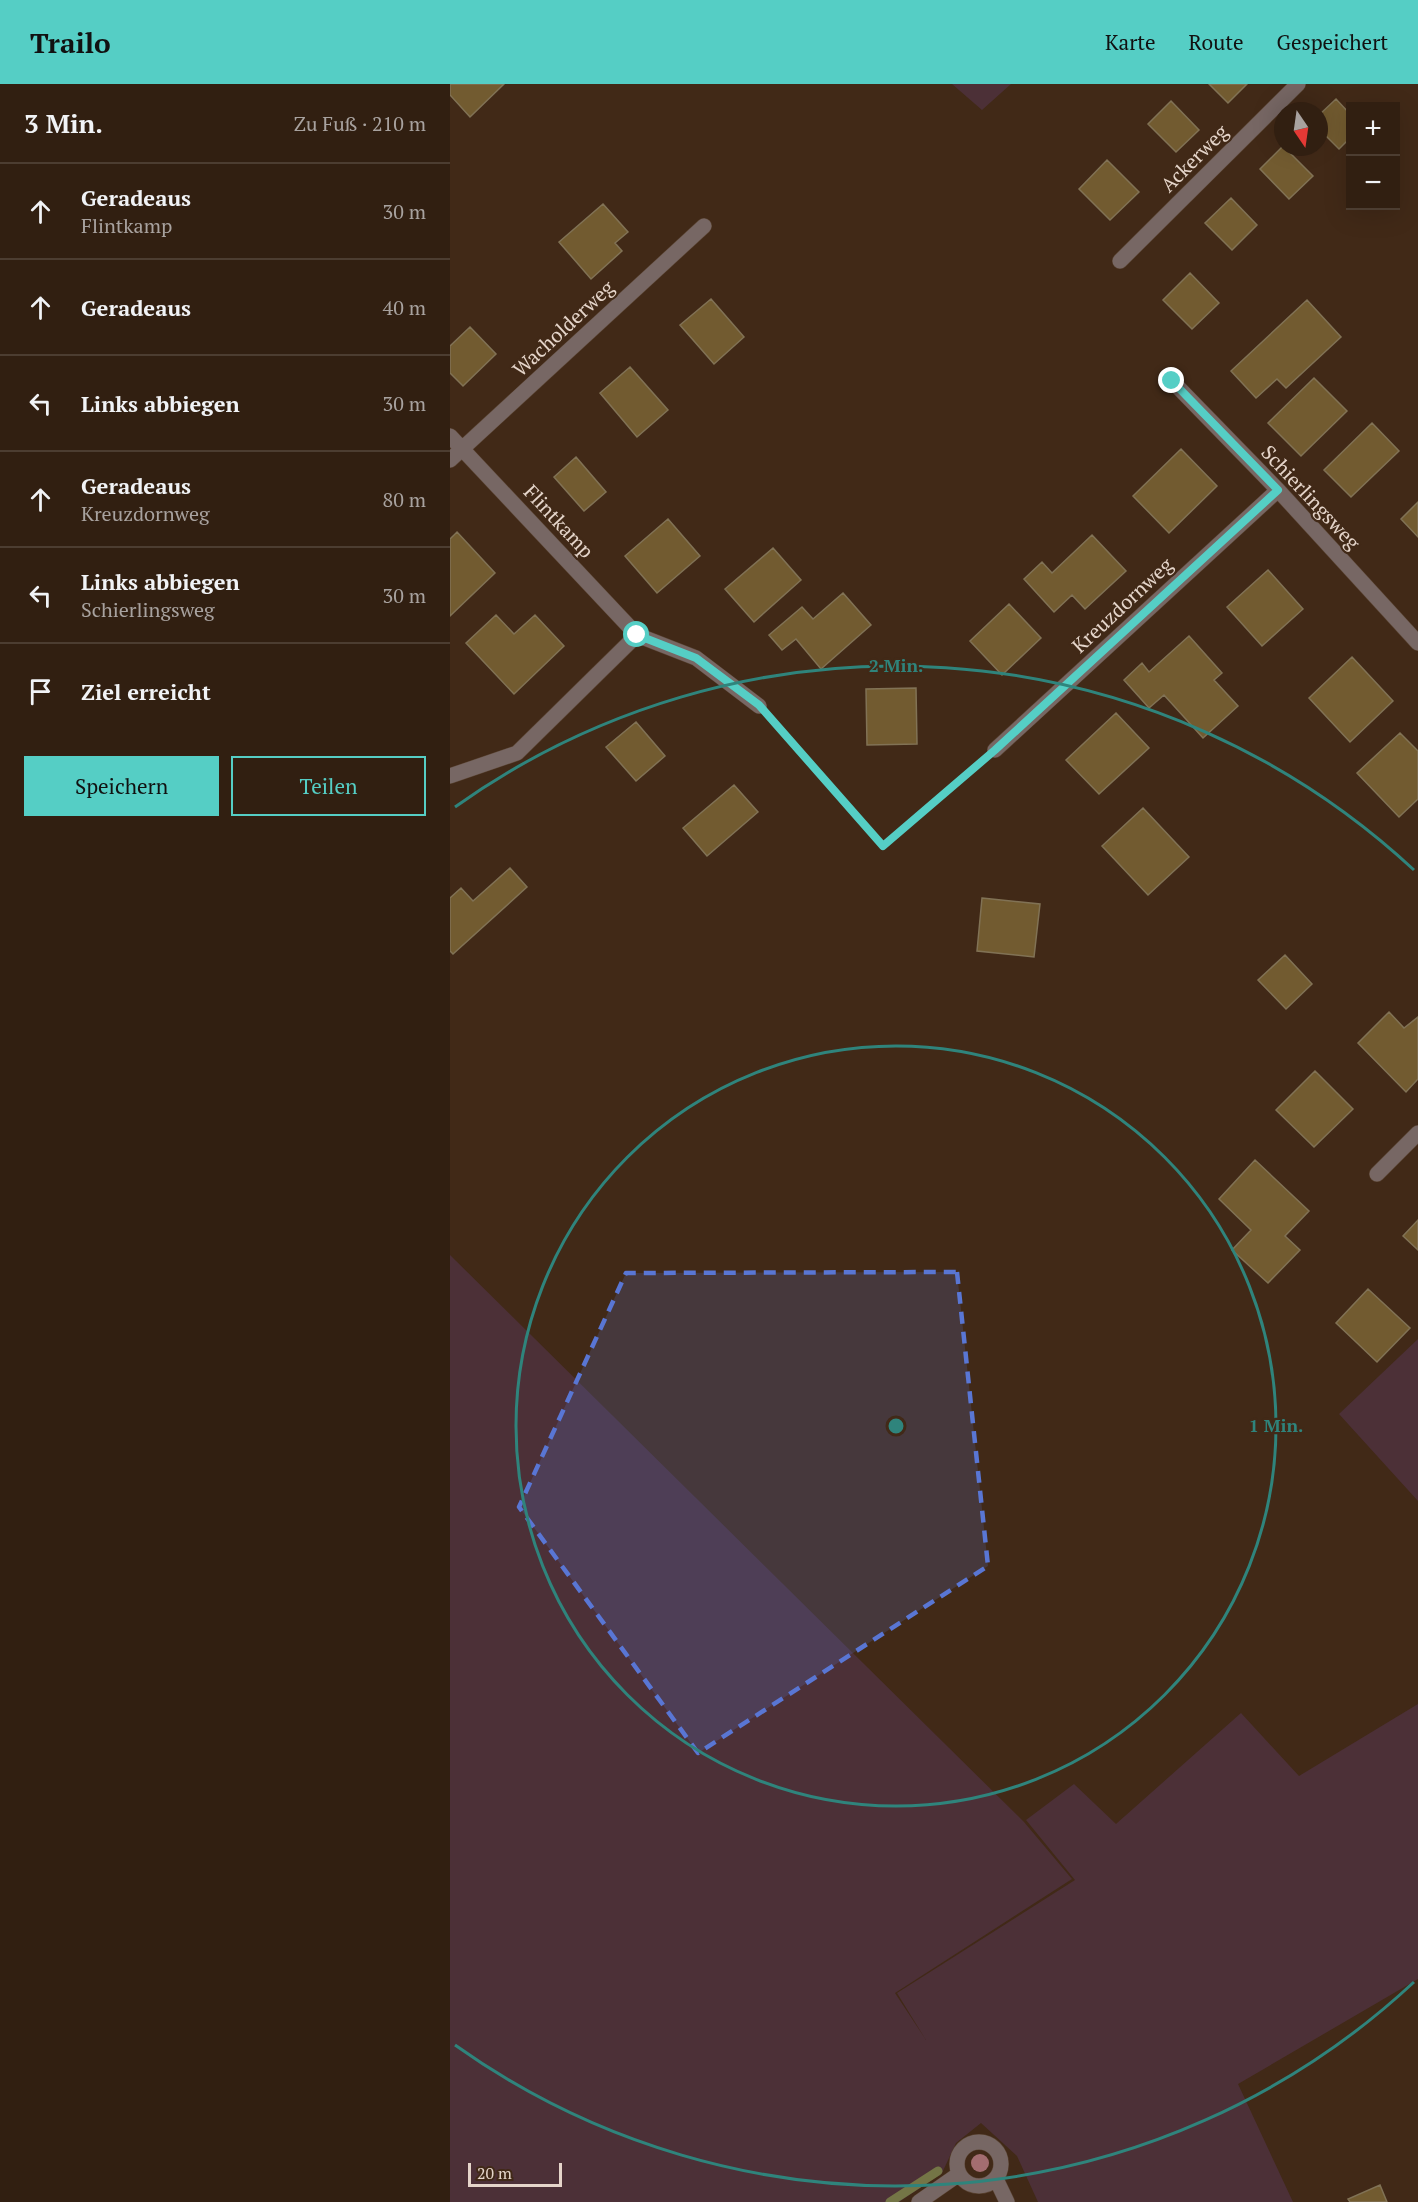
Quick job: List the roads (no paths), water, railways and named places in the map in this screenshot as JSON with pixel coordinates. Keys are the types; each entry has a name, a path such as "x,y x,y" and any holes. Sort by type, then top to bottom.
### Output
{"street":[{"name":"Ackerweg","path":"1120,261 1298,84"},
{"name":"Wacholderweg","path":"450,460 704,226"},
{"name":"Schierlingsweg","path":"1172,381 1278,490 1418,643"},
{"name":"Flintkamp","path":"450,436 637,635 696,658 759,705"},
{"name":"Kreuzdornweg","path":"995,750 1278,490"},
{"path":"450,776 517,753 637,635"},
{"path":"1377,1174 1418,1133"},
{"path":"975,2142 984,2142 993,2146 999,2153 1002,2163 1000,2172 996,2179 988,2184 977,2186 967,2182 959,2174 957,2164 959,2153 966,2146 975,2142"},
{"path":"919,2202 959,2174"},
{"path":"996,2179 1007,2202"}],"waterway":[{"path":"890,2202 938,2171"}]}
